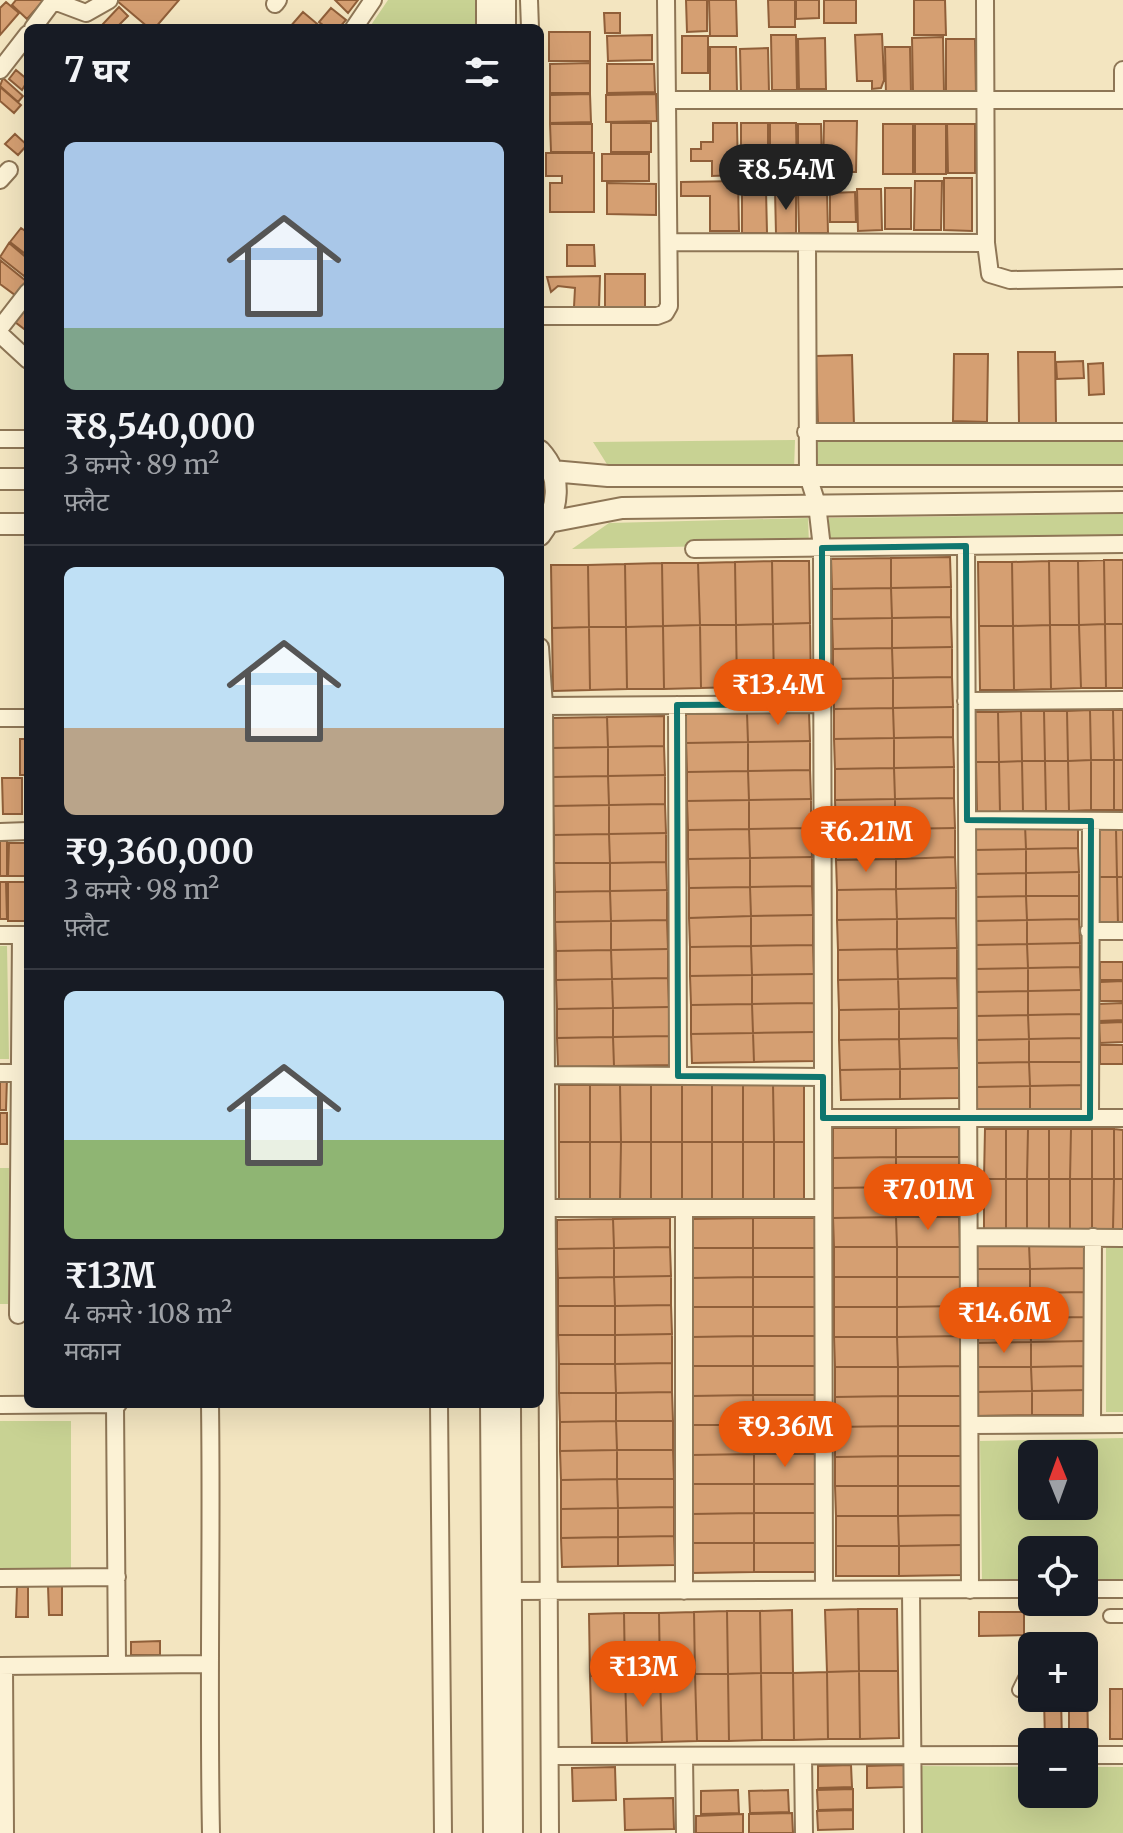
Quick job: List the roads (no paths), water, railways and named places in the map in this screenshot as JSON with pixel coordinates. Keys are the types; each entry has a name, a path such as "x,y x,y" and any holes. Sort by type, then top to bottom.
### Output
{"street":[{"path":"40,24 54,0 86,13 109,0"},
{"path":"359,24 373,0"},
{"path":"487,0 487,24"},
{"path":"505,0 505,24"},
{"path":"529,0 530,24"},
{"path":"544,316 665,313 669,306 666,0"},
{"path":"985,0 986,243 990,274 997,279 1123,278"},
{"path":"0,70 24,39"},
{"path":"667,100 1123,100 1123,70"},
{"path":"669,242 986,243"},
{"path":"807,243 808,476 817,504 822,548 824,1590"},
{"path":"24,298 0,331 24,356"},
{"path":"806,432 1123,432"},
{"path":"0,439 24,439"},
{"path":"544,458 552,471 556,488 544,529"},
{"path":"552,471 608,476 1123,476"},
{"path":"0,479 24,479"},
{"path":"544,529 622,508 1123,502"},
{"path":"0,524 24,524"},
{"path":"694,549 1123,544"},
{"path":"966,546 970,1590"},
{"path":"966,701 1123,700"},
{"path":"550,1833 544,706 822,704"},
{"path":"677,705 678,1076"},
{"path":"0,718 24,718"},
{"path":"967,820 1123,821"},
{"path":"1090,1118 1091,821"},
{"path":"0,832 24,831"},
{"path":"1089,931 1123,931"},
{"path":"0,935 24,935 20,1073 24,1159 23,1315 0,1315"},
{"path":"0,1073 20,1073"},
{"path":"547,1075 823,1077"},
{"path":"823,1118 1123,1118"},
{"path":"0,1159 24,1159"},
{"path":"548,1208 823,1208"},
{"path":"684,1208 684,1591"},
{"path":"969,1237 1123,1238"},
{"path":"1092,1424 1093,1237"},
{"path":"0,1405 24,1405"},
{"path":"116,1408 117,1665"},
{"path":"210,1408 212,1593 207,1664 211,1833"},
{"path":"439,1408 443,1833"},
{"path":"491,1408 512,1833"},
{"path":"494,1833 510,1408"},
{"path":"970,1425 1123,1424"},
{"path":"0,1578 117,1577"},
{"path":"501,1591 1018,1589"},
{"path":"1098,1589 1123,1589"},
{"path":"911,1590 913,1833"},
{"path":"5,1833 2,1666 207,1664"},
{"path":"550,1756 1018,1755"},
{"path":"1098,1755 1123,1755"},
{"path":"684,1756 685,1833"},
{"path":"803,1756 804,1833"}]}
